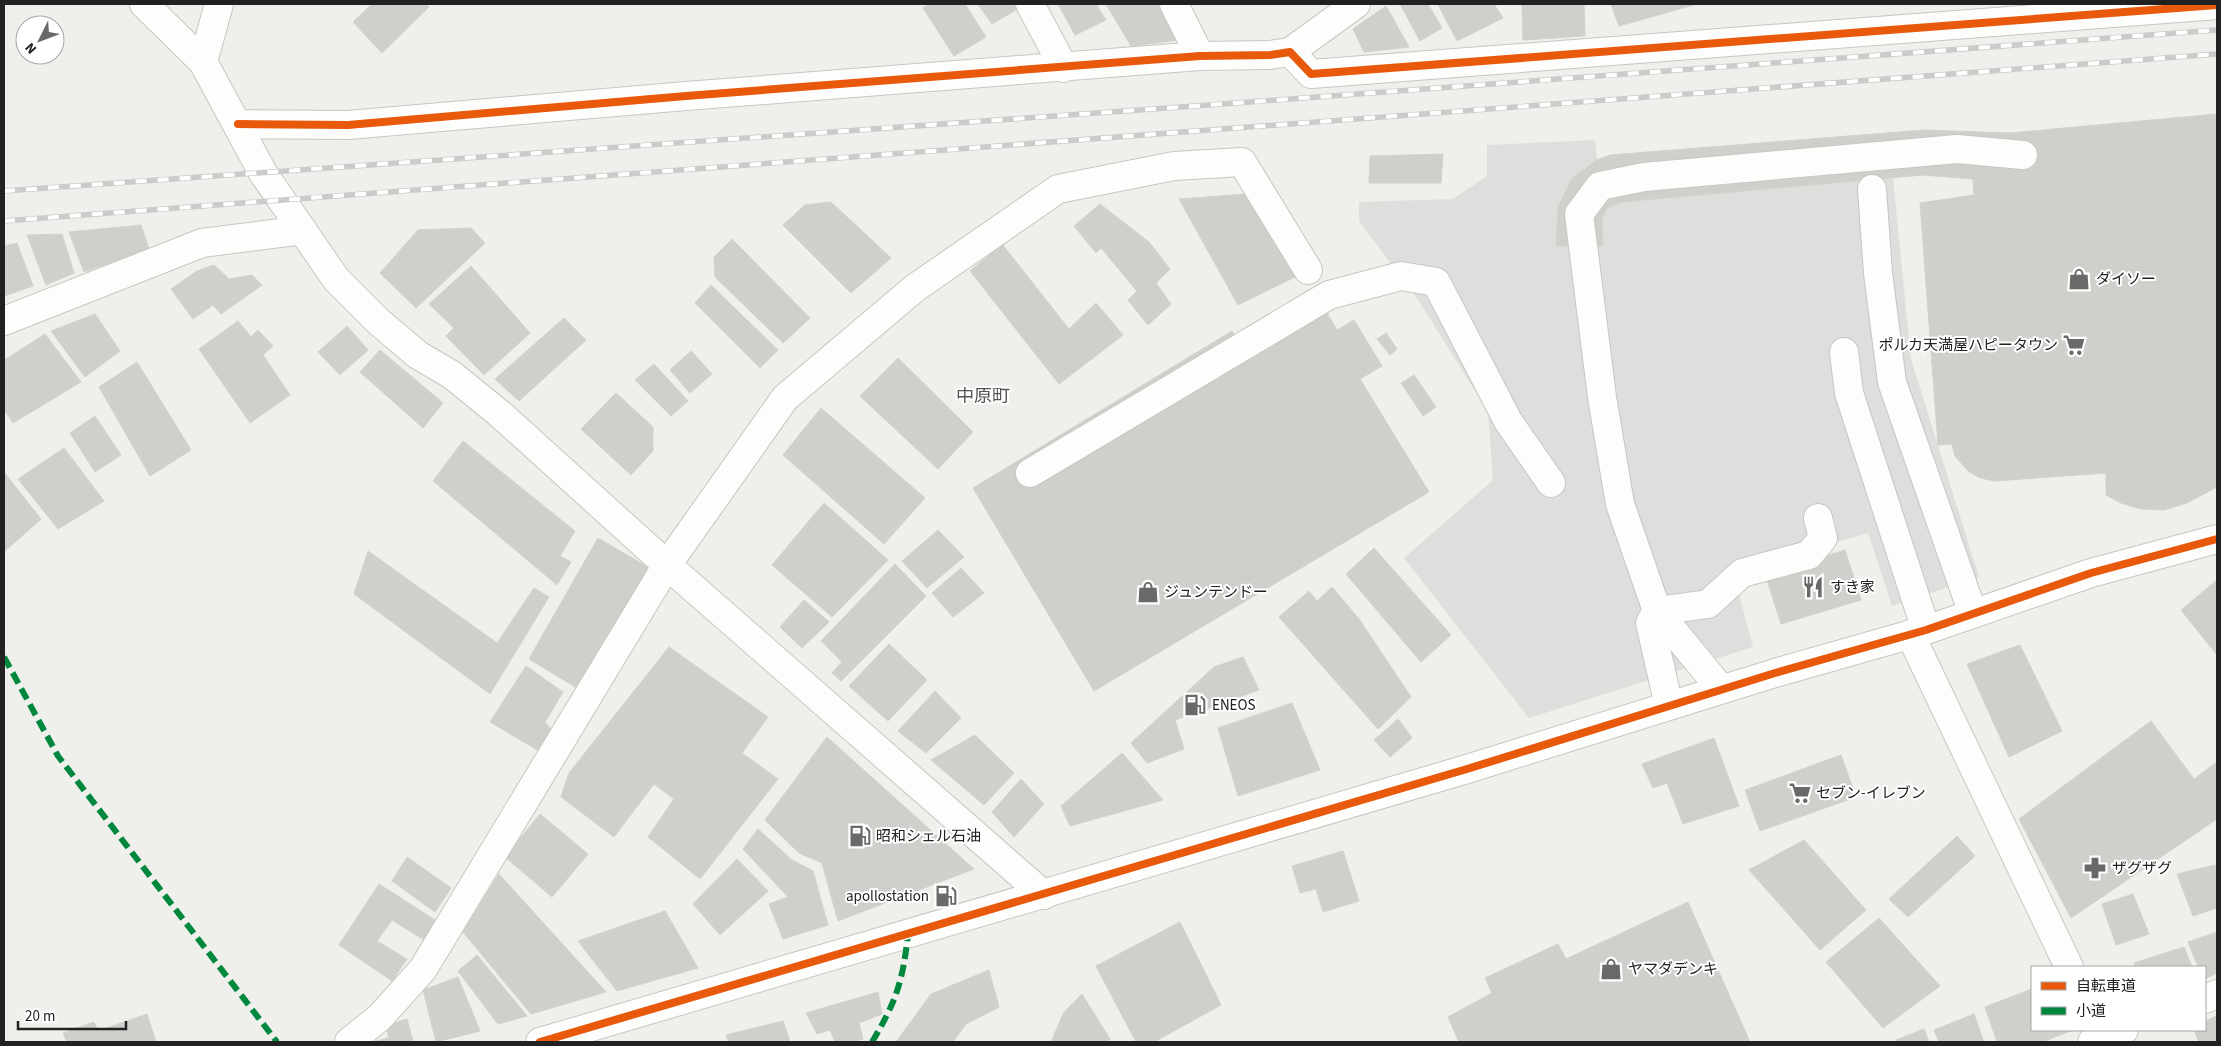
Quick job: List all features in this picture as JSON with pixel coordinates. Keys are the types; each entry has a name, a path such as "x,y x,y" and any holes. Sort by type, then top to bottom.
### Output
{"street":[{"path":"144,4 203,62 263,173 336,279 379,322 418,356 452,375 500,414 667,565 1044,895"},
{"path":"203,62 219,4"},
{"path":"1030,4 1064,68"},
{"path":"1174,4 1200,56"},
{"path":"238,124 348,125 686,96 1200,56 1270,55 1290,52 1356,4"},
{"path":"1290,52 1311,74 2217,5"},
{"path":"1721,689 1657,611 1620,504 1582,246 1579,214 1600,186 1644,177 1957,149 2023,155"},
{"path":"349,1042 380,1017 423,969 667,565 785,398 915,288 1058,189 1174,166 1242,162 1308,270"},
{"path":"1872,189 1878,273 1892,382 1973,614"},
{"path":"4,321 202,243 303,230"},
{"path":"1030,473 1329,295 1401,276 1436,282 1508,421 1551,483"},
{"path":"1844,352 1849,393 1918,632 2069,966"},
{"path":"1657,611 1708,604 1745,565 1809,555 1822,538 1818,518"},
{"path":"540,1042 1467,769 1721,689 1918,632 2091,573 2217,539"},
{"path":"1657,611 1650,623 1669,706"}],"shaded area":[{"path":"1595,140 1597,160 1572,178 1558,207 1556,246 1603,245 1602,218 1607,208 1621,202 1893,178 1911,359 1979,577 1892,606 1868,533 1733,571 1753,647 1529,718 1404,558 1493,480 1488,412 1419,301 1359,221 1359,202 1453,199 1487,176 1487,145"}],"building":[{"path":"372,4 426,4 429,7 382,53 353,22"},
{"path":"929,4 965,4 986,37 954,56 923,8"},
{"path":"978,4 1013,4 1016,10 992,24"},
{"path":"1058,4 1096,4 1106,20 1075,35"},
{"path":"1106,4 1162,4 1180,40 1131,46"},
{"path":"1400,4 1428,4 1442,28 1420,41"},
{"path":"1438,4 1494,4 1503,18 1457,41"},
{"path":"1522,4 1584,4 1585,36 1523,40"},
{"path":"1611,4 1697,4 1619,26"},
{"path":"1386,6 1409,47 1364,52 1353,29"},
{"name":"ポルカ天満屋ハピータウン","path":"2217,114 2217,462 2215,462 2217,487 2187,503 2164,510 2141,509 2121,503 2106,495 2106,473 1995,481 1980,478 1968,471 1955,456 1952,444 1938,445 1920,203 1974,195 1973,179 1923,175 1621,202 1607,208 1602,218 1603,246 1556,246 1558,207 1572,178 1597,160 1610,155 1924,130 2010,133"},
{"path":"1443,154 1441,183 1369,183 1370,156"},
{"path":"1246,194 1297,276 1238,305 1179,199"},
{"path":"831,202 891,258 851,293 783,225 805,205"},
{"path":"1100,204 1149,242 1170,269 1156,283 1171,304 1148,325 1128,300 1137,291 1101,248 1096,253 1074,226"},
{"path":"141,225 149,249 84,272 69,232"},
{"path":"471,228 485,243 416,308 380,273 418,230"},
{"path":"62,234 74,273 46,285 27,235"},
{"path":"732,239 810,318 783,343 715,277 714,257"},
{"path":"17,243 33,286 4,296 4,246"},
{"path":"1002,244 1069,329 1096,303 1123,335 1059,384 970,271"},
{"path":"214,265 229,279 252,275 262,285 221,314 213,305 193,319 171,289 197,271"},
{"path":"471,266 530,333 484,375 446,336 454,328 429,304"},
{"path":"711,285 778,350 760,368 695,303"},
{"name":"ジュンテンドー","path":"1326,311 1337,330 1354,320 1382,366 1360,379 1429,492 1094,691 973,488 1232,331 1248,358"},
{"path":"95,314 120,351 85,377 51,331"},
{"path":"564,318 586,340 519,401 495,379"},
{"path":"238,321 251,337 258,330 273,346 263,355 290,395 250,423 199,349"},
{"path":"347,326 368,350 340,375 318,352"},
{"path":"1386,333 1397,349 1390,355 1377,339"},
{"path":"45,334 81,382 13,423 4,409 4,357 6,359"},
{"path":"380,350 443,403 423,428 360,372"},
{"path":"691,351 712,374 690,393 670,370"},
{"path":"898,358 973,432 938,469 860,396"},
{"path":"137,362 191,450 150,476 99,387"},
{"path":"654,364 688,401 671,416 635,380"},
{"path":"1414,375 1436,407 1423,416 1401,383"},
{"path":"616,393 653,427 653,451 631,475 581,429"},
{"path":"821,408 925,498 884,544 783,455"},
{"path":"95,416 121,455 95,472 70,433"},
{"path":"463,441 575,531 560,556 571,562 557,585 433,481"},
{"path":"64,448 104,501 58,529 18,479"},
{"path":"4,472 41,519 5,551 4,550"},
{"path":"824,503 888,560 832,617 772,565"},
{"path":"938,530 964,557 927,588 902,561"},
{"path":"598,538 649,568 577,688 529,659"},
{"path":"1374,548 1451,635 1421,662 1346,574"},
{"name":"すき家","path":"1845,550 1861,600 1781,624 1765,574"},
{"path":"368,551 497,643 534,588 549,597 490,694 354,594"},
{"path":"895,564 926,596 841,681 832,673 842,662 821,641"},
{"path":"961,568 984,593 953,617 932,593"},
{"path":"2217,580 2217,655 2181,610"},
{"path":"1332,587 1359,619 1411,697 1378,729 1279,617 1309,591 1317,601"},
{"path":"804,600 829,622 802,648 780,627"},
{"path":"889,644 927,680 888,721 849,686"},
{"path":"2020,645 2062,731 2009,757 1967,664"},
{"path":"669,647 768,717 742,753 778,779 700,879 648,837 674,799 654,784 614,837 561,797 569,773"},
{"name":"ENEOS","path":"1243,657 1259,690 1175,720 1184,749 1147,763 1131,743 1214,667"},
{"path":"526,666 563,692 545,722 552,730 539,751 490,722"},
{"path":"935,691 961,718 926,753 898,731"},
{"path":"1292,703 1320,770 1238,796 1218,728"},
{"path":"1398,719 1412,738 1390,757 1374,740"},
{"name":"ザグザグ","path":"2151,721 2194,779 2217,762 2217,819 2071,918 2019,819"},
{"path":"975,735 1014,773 984,805 931,760"},
{"name":"昭和シェル石油","path":"827,737 974,869 838,921 822,863 799,853 765,820"},
{"path":"1714,738 1739,806 1683,824 1667,783 1653,788 1642,764"},
{"path":"1122,753 1163,800 1070,826 1061,806"},
{"name":"セブン-イレブン","path":"1841,755 1856,797 1760,831 1745,790"},
{"path":"1021,779 1044,804 1014,837 992,812"},
{"path":"540,814 588,854 552,897 505,857"},
{"path":"758,829 792,860 813,871 828,925 783,939 769,904 788,897 743,849"},
{"path":"1957,836 1975,856 1908,917 1889,899"},
{"path":"1804,840 1866,910 1820,950 1749,870"},
{"path":"1343,851 1359,901 1323,912 1316,889 1300,893 1292,866"},
{"path":"407,857 451,888 435,912 392,881"},
{"path":"737,859 768,891 720,935 693,904"},
{"path":"2215,865 2217,871 2217,908 2193,916 2177,874"},
{"path":"499,874 606,992 531,1014 463,932"},
{"path":"379,884 435,920 424,940 392,920 377,941 407,959 392,981 339,945"},
{"path":"2133,894 2149,934 2116,945 2102,904"},
{"name":"ヤマダデンキ","path":"1688,902 1750,1042 1459,1042 1448,1017 1492,993 1485,978 1558,944 1566,959"},
{"path":"665,911 698,968 617,991 578,941"},
{"path":"1879,918 1940,986 1883,1028 1826,962"},
{"path":"1180,922 1221,1005 1154,1042 1136,1042 1096,966"},
{"path":"2217,932 2217,973 2206,978 2206,966 2198,966 2188,942"},
{"path":"2184,947 2192,966 2136,966 2134,963"},
{"path":"477,955 527,1016 498,1024 458,971"},
{"path":"989,970 999,1007 966,1024 953,1042 896,1042 931,994"},
{"path":"458,977 480,1031 436,1042 423,990"},
{"path":"2031,989 2031,1031 2070,1031 2042,1042 1997,1042 1985,1007"},
{"path":"878,992 882,1014 859,1023 863,1039 853,1042 835,1042 830,1030 817,1034 806,1013"},
{"path":"1082,994 1110,1039 1106,1042 1051,1042 1064,1012"},
{"path":"147,1014 156,1042 67,1042 63,1033 94,1022 98,1031"},
{"path":"1974,1014 1984,1042 1939,1042 1934,1030"},
{"path":"2217,1016 2217,1042 2199,1042 2194,1031 2206,1031 2206,1021"},
{"path":"407,1019 413,1042 373,1042 389,1038 386,1026"},
{"path":"783,1021 790,1042 729,1042 726,1035"},
{"path":"1924,1029 1929,1042 1897,1042 1896,1040"}],"railway":[{"path":"4,191 1223,104 2217,30"},
{"path":"4,221 2217,54"}],"marked path":[{"path":"4,657 58,756 277,1042"},
{"path":"872,1042 893,1003 904,965 908,934"}],"cycle path":[{"path":"238,124 348,125 686,96 1200,56 1270,55 1290,52 1311,74 2217,5"},
{"path":"540,1042 1467,769 1775,673 1926,630 2091,573 2217,539"}],"place":[{"name":"ダイソー","path":"2079,279"},
{"name":"ポルカ天満屋ハピータウン","path":"2074,345"},
{"name":"すき家","path":"1813,587"},
{"name":"ジュンテンドー","path":"1148,592"},
{"name":"ENEOS","path":"1195,705"},
{"name":"セブン-イレブン","path":"1800,793"},
{"name":"昭和シェル石油","path":"860,836"},
{"name":"ザグザグ","path":"2095,868"},
{"name":"apollostation","path":"946,896"},
{"name":"ヤマダデンキ","path":"1611,969"}],"district":[{"name":"中原町","path":"983,396"}]}
